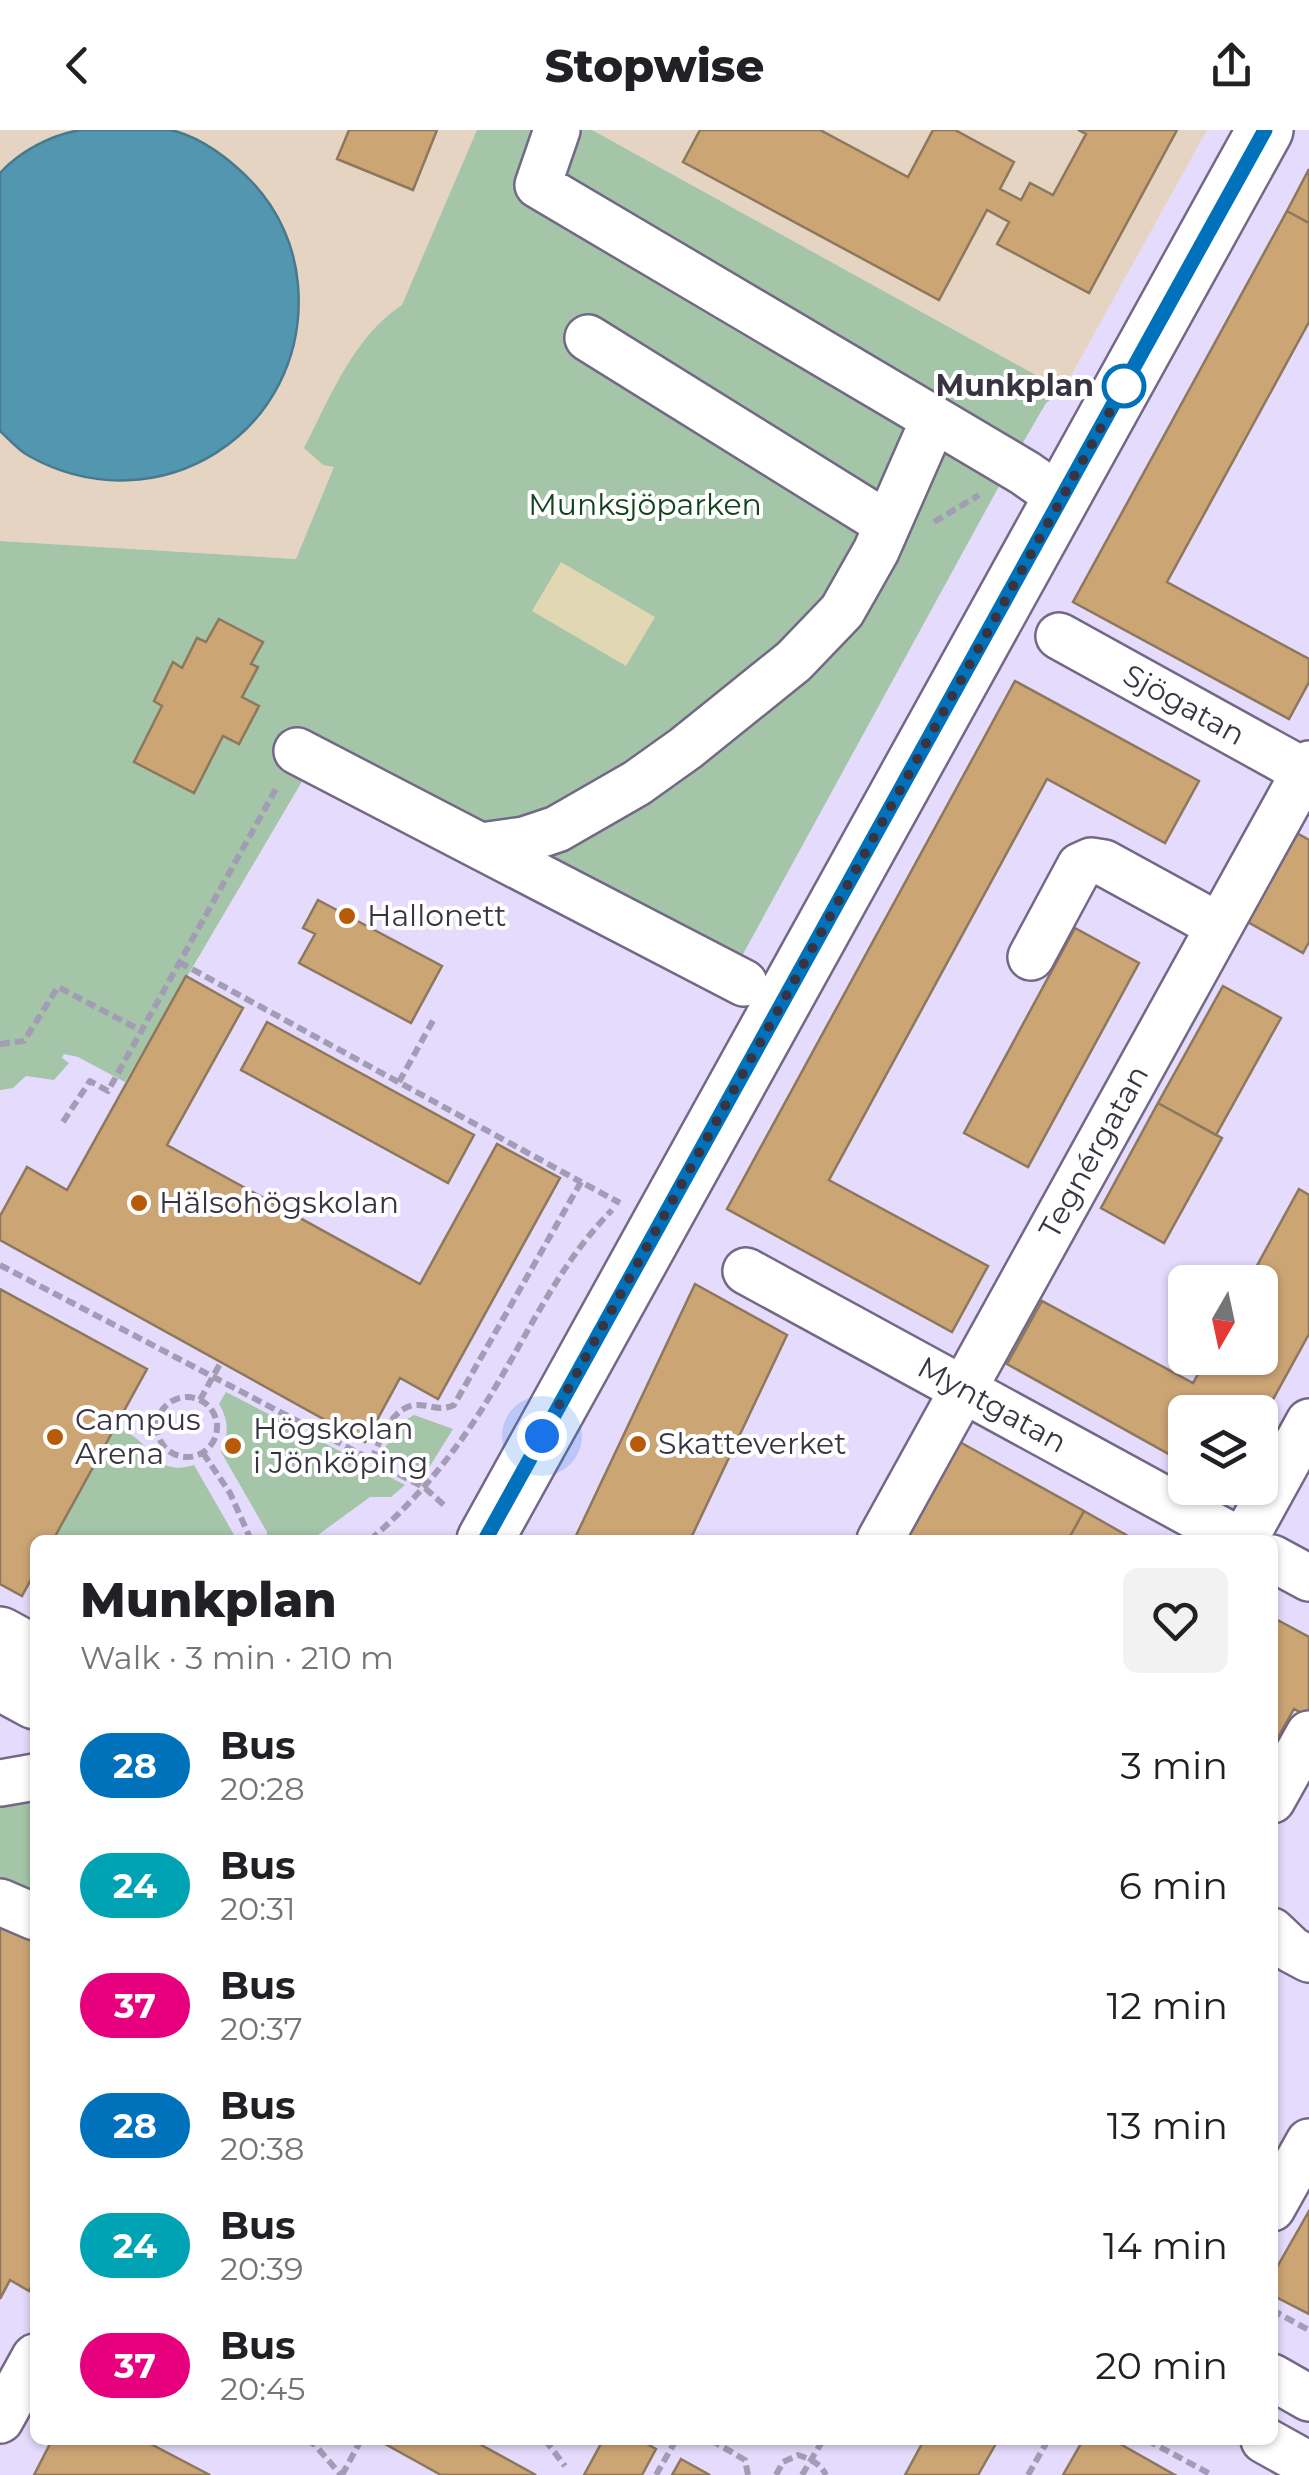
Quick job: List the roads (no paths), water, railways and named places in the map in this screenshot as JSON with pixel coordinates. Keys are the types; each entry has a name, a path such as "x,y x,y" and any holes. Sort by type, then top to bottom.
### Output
{"main road":[{"path":"464,1523 1044,486 1266,130"},
{"path":"0,1634 30,1651"},
{"path":"0,1682 30,1698"}],"street":[{"path":"557,130 538,185 1044,486"},
{"path":"588,338 882,537"},
{"path":"481,846 524,840 557,829 637,783 794,661 842,611 882,537 934,419"},
{"name":"Sjögatan","path":"1060,636 1308,770"},
{"path":"297,750 744,983"},
{"name":"Tegnérgatan","path":"883,1535 1308,770"},
{"path":"1031,957 1080,866 1091,862 1104,863 1219,926"},
{"name":"Myntgatan","path":"746,1271 1232,1535"},
{"path":"1244,1535 1309,1422"},
{"path":"1278,1561 1309,1578"},
{"path":"1278,1789 1309,1734"},
{"path":"0,1782 30,1778"},
{"path":"0,1902 30,1915"},
{"path":"1278,1937 1309,1959"},
{"path":"1278,2197 1309,2142"},
{"path":"0,2420 30,2366"},
{"path":"1278,2381 1309,2398"},
{"path":"1273,2445 1309,2465"}],"water":[{"path":"80,130 171,130 205,144 236,166 271,205 293,257 298,285 295,338 279,384 252,423 216,453 174,472 127,480 78,475 29,456 0,431 0,173 37,145"}],"place":[{"name":"Munkplan","path":"1124,386"},
{"name":"Hallonett","path":"347,916"},
{"name":"Hälsohögskolan","path":"139,1203"},
{"name":"Campus Arena","path":"55,1437"},
{"name":"Skatteverket","path":"638,1444"},
{"name":"Högskolan i Jönköping","path":"233,1446"}],"park label":[{"name":"Munksjöparken","path":"645,505"}]}
